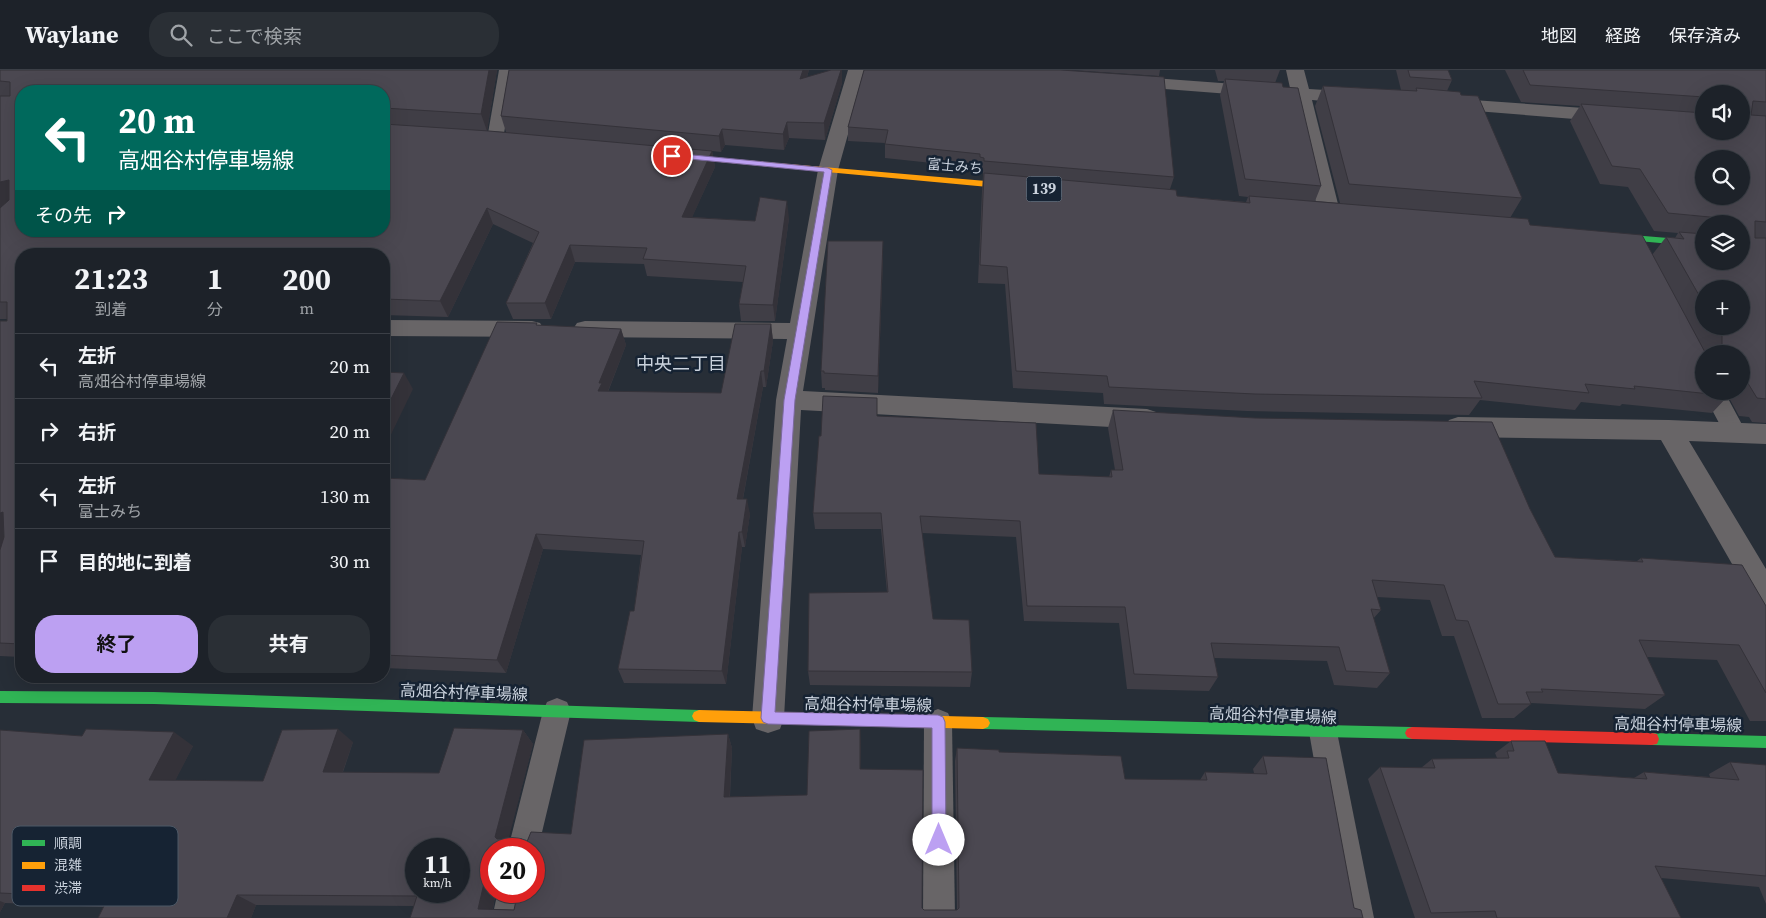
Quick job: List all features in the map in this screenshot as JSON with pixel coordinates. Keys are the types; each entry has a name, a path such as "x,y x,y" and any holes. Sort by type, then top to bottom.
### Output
{"main road":[{"name":"富士みち","path":"662,155 1035,188"},
{"path":"1593,235 1637,247 1695,244"},
{"name":"高畑谷村停車場線","path":"0,697 154,698 768,718 1766,742"}],"street":[{"path":"768,718 790,400 828,170 857,70"},
{"path":"1295,70 1329,213"},
{"path":"1107,80 1378,99"},
{"path":"1426,102 1628,117"},
{"path":"390,328 801,331"},
{"path":"790,400 1168,420"},
{"path":"1433,426 1669,430 1766,434"},
{"path":"1669,430 1766,595"}],"lane":[{"path":"495,139 507,70"},
{"path":"1718,400 1735,432"},
{"path":"526,838 557,711"},
{"path":"938,722 940,918"},
{"path":"1323,732 1358,918"},
{"path":"508,918 511,903"}],"building":[{"path":"0,70 489,70 481,114 390,108 390,85 15,85 15,237 390,237 390,124 489,131 712,151 682,217 755,221 760,197 787,201 773,305 739,304 746,266 643,259 647,248 570,245 545,303 506,303 539,232 487,208 440,301 390,299 390,248 15,248 15,644 0,643 0,550 4,537 3,512 0,513 0,321 7,321 7,302 0,302 0,208 9,200 9,180 0,182 0,96 10,96 10,82 0,81"},
{"path":"509,70 803,70 800,79 831,70 841,70 824,123 787,122 783,134 722,129 719,136 501,116"},
{"path":"864,70 1061,70 1164,77 1174,177 984,161 980,154 885,144 888,130 848,127"},
{"path":"1408,70 1448,70 1452,80 1410,77"},
{"path":"1523,70 1766,70 1766,102 1753,101 1751,115 1766,116 1766,222 1755,221 1755,238 1766,238 1766,399 1757,398 1750,387 1750,345 1722,345 1722,335 1750,335 1750,280 1695,280 1695,288 1666,237 1684,239 1679,232 1695,233 1695,270 1750,270 1750,215 1695,216 1668,213 1640,169 1612,166 1581,104 1695,112 1695,140 1750,140 1750,85 1695,85 1695,96 1530,85"},
{"path":"1225,79 1282,83 1283,87 1298,88 1321,186 1245,179"},
{"path":"1323,86 1417,91 1416,88 1460,92 1461,95 1478,96 1522,198 1349,184"},
{"path":"984,173 1176,190 1177,196 1250,203 1249,196 1528,219 1530,225 1642,235 1701,345 1695,345 1695,392 1634,386 1635,389 1585,384 1589,393 1474,381 1482,398 1255,394 1109,387 1107,376 1016,371 1007,267 980,265"},
{"path":"828,241 883,241 878,376 824,373 824,371 821,371"},
{"path":"497,322 621,329 599,383 602,383 598,391 721,393 735,324 771,324 764,371 761,371 737,499 747,499 742,532 739,532 722,671 618,669 630,611 634,611 644,541 536,534 497,660 390,655 390,478 425,480"},
{"path":"390,372 404,373 390,401"},
{"path":"823,396 877,398 877,416 1036,423 1039,474 1112,477 1111,470 1123,470 1113,410 1255,418 1492,422 1530,509 1555,557 1643,562 1641,558 1742,565 1766,606 1766,693 1739,645 1639,640 1665,695 1541,689 1543,692 1526,692 1531,704 1498,704 1468,621 1456,620 1444,585 1372,580 1381,610 1371,609 1390,673 1346,671 1339,647 1211,643 1218,677 1134,674 1125,607 1027,606 1020,521 920,516 933,619 969,620 972,672 808,671 809,593 888,592 881,513 813,513"},
{"path":"454,728 523,730 496,838 480,838 480,900 478,909 514,910 515,903 545,903 545,838 529,838 531,832 571,834 584,740 728,734 724,797 807,795 809,731 860,729 860,769 923,770 922,908 924,910 957,910 959,908 957,748 999,750 999,752 1121,756 1125,779 1207,780 1205,772 1267,774 1263,756 1326,758 1354,908 1361,910 1363,918 410,918 415,903 470,903 470,838 405,838 405,896 237,895 227,918 98,918 104,906 178,906 178,826 12,826 12,894 0,893 0,730 82,736 86,729 174,732 149,780 263,781 282,730 338,729 323,772 439,773"},
{"path":"1511,741 1545,741 1558,773 1647,779 1644,772 1739,780 1730,762 1766,765 1766,876 1655,866 1681,918 1497,918 1495,911 1431,913 1380,767 1435,768 1432,759 1509,758 1507,751 1514,751"}],"traffic: fast":[{"path":"1608,236 1695,243"},
{"path":"0,697 154,698 699,716"},
{"path":"983,723 1412,733"},
{"path":"1652,739 1766,742"}],"traffic: slow":[{"path":"677,156 1020,187"},
{"path":"699,716 983,723"}],"traffic: jam":[{"path":"1412,733 1652,739"}],"district":[{"name":"中央二丁目","path":"681,364"}],"route":[{"path":"672,156 828,170 790,400 768,718 938,722 939,840"}]}
